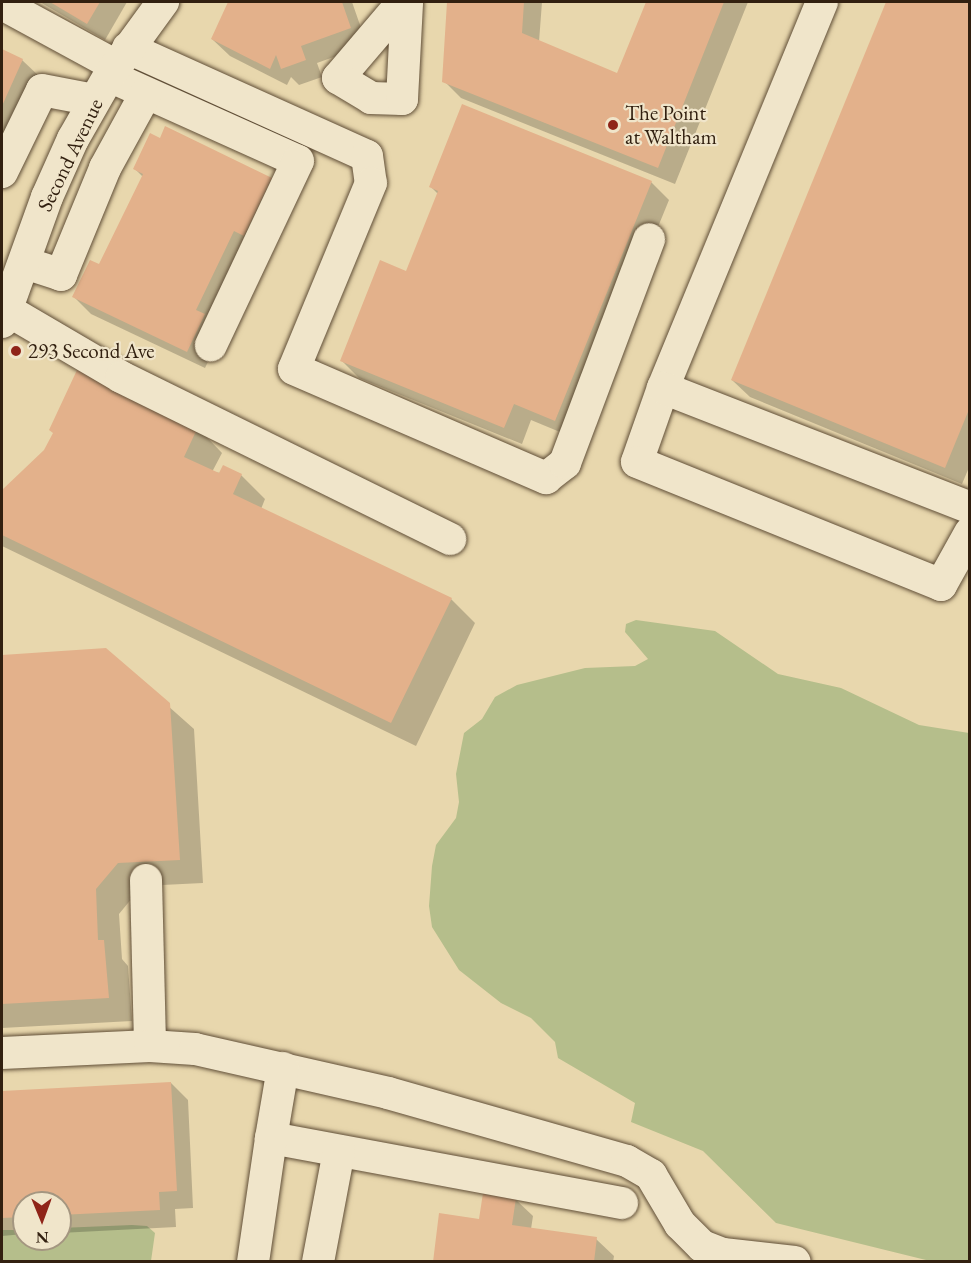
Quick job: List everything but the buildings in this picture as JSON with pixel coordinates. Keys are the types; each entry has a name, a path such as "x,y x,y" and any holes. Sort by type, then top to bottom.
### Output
{"street":[{"name":"Second Avenue","path":"4,314 15,272 56,176 112,72 163,2"},
{"path":"405,2 402,99 371,98 338,78 379,14 405,2"},
{"path":"822,2 663,388 637,462 940,585 969,534"},
{"path":"2,4 146,93 298,161 211,345"},
{"path":"2,172 42,90 112,72 367,156 371,183 294,369 546,478 565,463 649,239"},
{"path":"15,272 61,275 96,189 146,93"},
{"path":"56,176 96,189"},
{"path":"4,314 121,376 450,539"},
{"path":"663,388 969,508"},
{"path":"146,880 150,1046"},
{"path":"2,1053 150,1046 215,1052 388,1093 627,1161 651,1176 680,1224 702,1246 723,1254 795,1262"},
{"path":"254,1262 283,1068"},
{"path":"271,1138 622,1203"},
{"path":"318,1262 339,1151"}],"green space":[{"path":"636,620 715,631 778,674 841,688 919,725 969,733 969,1261 930,1261 776,1223 703,1151 631,1122 635,1103 558,1058 555,1042 531,1018 501,1003 459,970 432,927 429,906 432,866 436,845 456,818 459,802 456,774 464,733 482,719 495,697 517,685 585,668 635,666 648,659 625,632 626,624"},
{"path":"147,1226 155,1233 151,1261 2,1261 2,1230 12,1230 12,1251 72,1251 72,1228"}],"place":[{"name":"The Point at Waltham","path":"613,125"},
{"name":"293 Second Ave","path":"16,351"}]}
